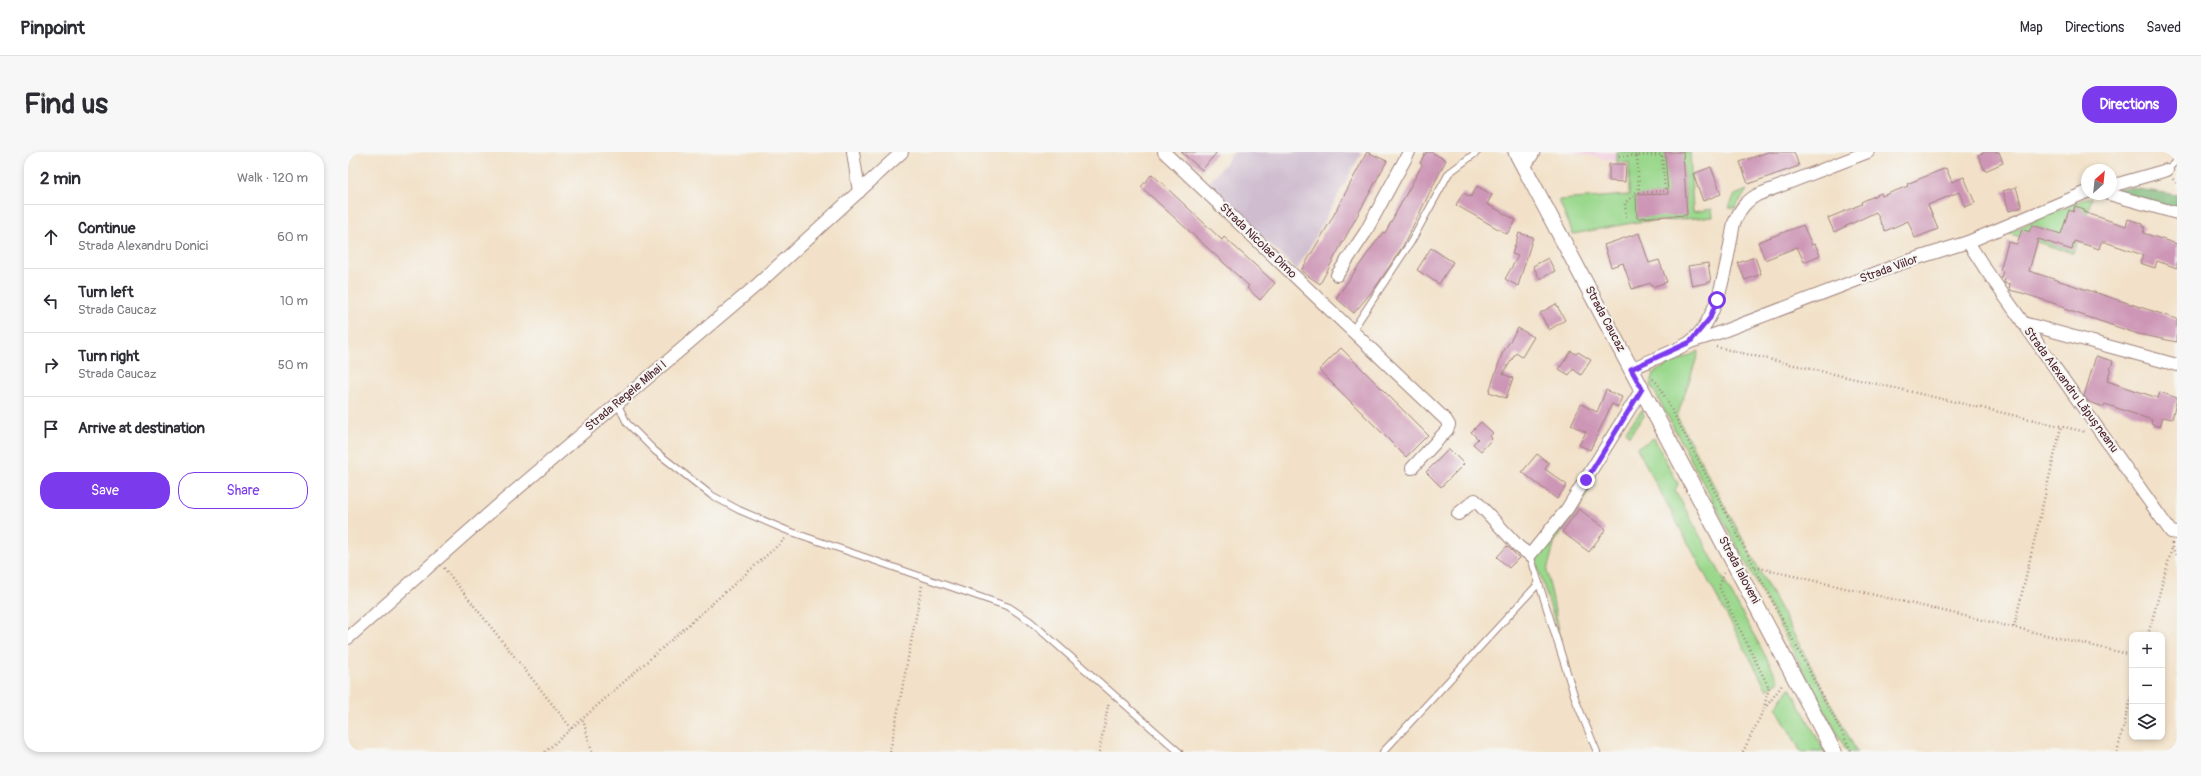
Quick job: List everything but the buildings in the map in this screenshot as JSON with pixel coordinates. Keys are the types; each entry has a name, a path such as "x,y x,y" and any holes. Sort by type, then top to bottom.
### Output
{"street":[{"path":"853,152 859,192"},
{"name":"Strada Regele Mihai I","path":"348,638 436,559 752,290 902,152"},
{"name":"Strada Nicolae Dimo","path":"1164,152 1352,331"},
{"path":"1337,275 1365,233 1409,152"},
{"name":"Strada Caucaz","path":"1532,152 1520,158 1634,367 1642,389"},
{"path":"1690,342 1710,318 1717,300 1734,222 1739,210 1746,202 1757,195 1868,152"},
{"path":"2117,184 2167,170"},
{"name":"Strada Viilor","path":"1634,367 1690,342 1902,263 1968,242 2081,195"},
{"path":"2117,196 2177,213"},
{"name":"Strada Alexandru Lăpușneanu","path":"1968,242 2023,323 2171,532 2177,533"},
{"path":"2023,323 2177,365"},
{"path":"1352,331 1449,425 1447,430 1412,468"},
{"path":"1458,514 1475,500 1519,547 1530,555 1567,509 1642,389"},
{"name":"Strada Ialoveni","path":"1642,389 1834,752"}],"lane":[{"path":"1352,331 1411,242 1449,173 1477,152"},
{"path":"2167,170 2177,160"},
{"path":"618,403 627,423 655,451 711,495 739,510 793,532 1009,607 1030,621 1179,752"},
{"path":"1530,555 1576,701 1597,752"},
{"path":"1383,752 1539,583"}],"path":[{"path":"1620,156 1662,155 1665,191 1639,193 1625,203 1626,218"},
{"path":"1637,156 1639,193"},
{"path":"1711,346 2104,436"},
{"path":"1634,367 1658,384 1852,752"},
{"path":"2014,627 2061,427"},
{"path":"545,752 793,532"},
{"path":"2149,632 2172,548"},
{"path":"1731,556 1718,587 1769,688 1763,711"},
{"path":"436,559 572,729"},
{"path":"1754,566 2129,654"},
{"path":"890,752 924,577"},
{"path":"1743,752 1763,711 1792,672"},
{"path":"1099,752 1111,692"},
{"path":"2117,752 2129,704"},
{"path":"583,719 592,752"}],"shaded area":[{"path":"1234,152 1362,152 1297,270 1209,187 1208,184"},
{"path":"1566,152 1617,152 1617,162 1596,157"}],"green space":[{"path":"1617,152 1690,152 1693,212 1712,209 1713,217 1637,222 1573,234 1559,200 1629,195 1629,163 1617,162"},
{"path":"2126,187 2177,195 2177,209 2117,191 2117,189"},
{"path":"1747,190 1735,208 1728,208 1735,195"},
{"path":"2081,200 2091,200 2073,253 2007,233"},
{"path":"1699,351 1677,417 1857,752 1847,752 1651,385 1654,372"},
{"path":"1642,410 1644,416 1629,436 1626,431"},
{"path":"1654,438 1678,484 1675,490 1779,681 1767,690 1637,448"},
{"path":"1593,482 1579,509 1555,541 1547,571 1561,640 1535,559"},
{"path":"1790,688 1825,752 1801,752 1776,707"}],"route":[{"path":"1586,480 1642,389 1631,369 1690,342 1710,318 1717,300"}]}
